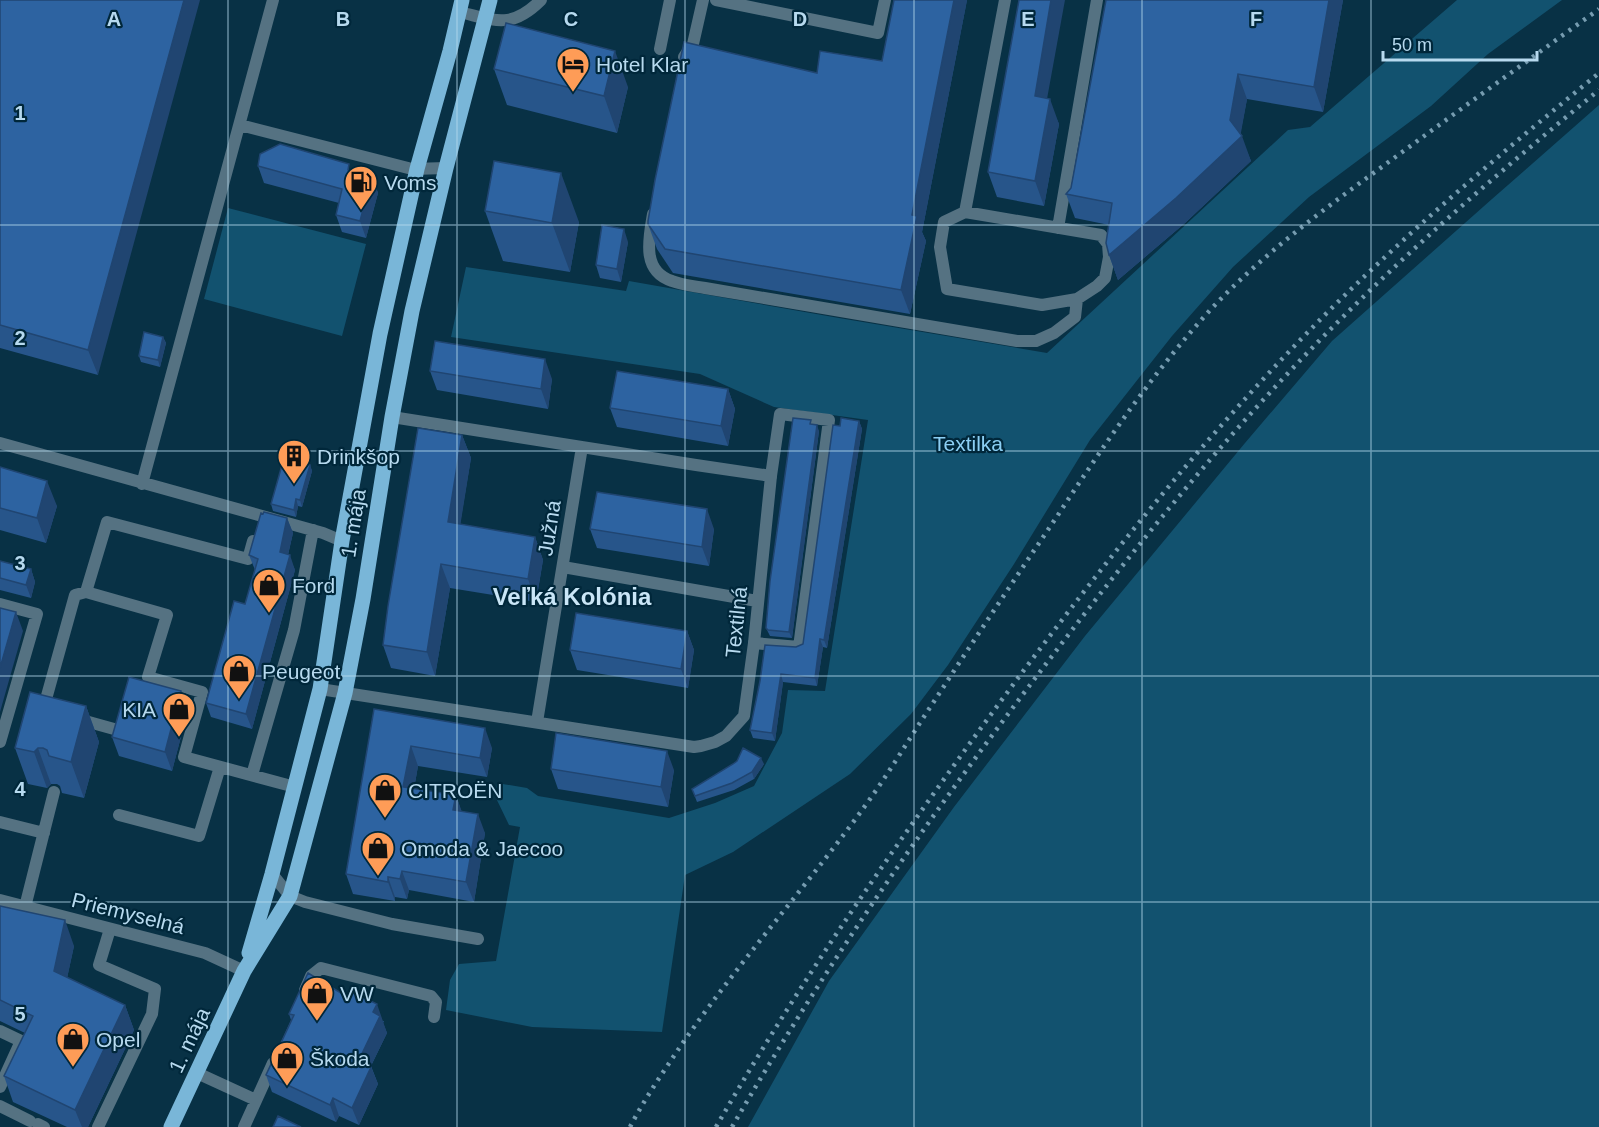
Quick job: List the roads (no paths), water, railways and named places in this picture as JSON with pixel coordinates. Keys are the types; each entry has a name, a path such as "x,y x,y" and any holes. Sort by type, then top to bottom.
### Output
{"main road":[{"name":"1. mája","path":"171,1127 244,971 290,896 345,693 412,311 446,168 490,0"},
{"name":"1. mája","path":"244,971 320,689 342,541 380,334 417,169 461,6"}],"street":[{"path":"142,484 273,0"},
{"path":"461,6 486,18 500,21 513,19 527,12 541,0"},
{"path":"660,50 670,0"},
{"path":"682,66 684,55 693,44 703,0"},
{"path":"716,0 878,33 885,0"},
{"path":"965,212 1005,0"},
{"path":"1058,228 1097,0"},
{"path":"240,125 404,167 446,168"},
{"path":"655,207 648,253 652,265 670,281 1017,341 1036,341 1054,333 1075,317 1077,299"},
{"path":"965,212 1058,228 1101,235 1108,244 1109,257 1105,278 1077,299 1042,305 947,289 940,247 944,222 965,212"},
{"name":"Textilná","path":"320,689 694,747 715,742 735,728 744,716 780,414 829,420 799,647 754,643"},
{"path":"392,417 771,476"},
{"name":"1. mája","path":"0,443 314,530 342,541"},
{"name":"Južná","path":"537,722 582,447"},
{"path":"86,592 107,522 248,559 261,516"},
{"path":"252,775 294,630 314,530"},
{"path":"563,567 757,601"},
{"path":"114,729 43,710 75,595 86,592 167,615 148,677 202,692 184,757 295,787"},
{"path":"0,604 37,614 0,742"},
{"path":"119,815 199,837 220,767"},
{"path":"25,907 54,792"},
{"path":"0,822 44,833"},
{"path":"272,874 290,896 305,902 392,924 478,939"},
{"name":"Priemyselná","path":"0,900 205,953 244,971"},
{"path":"98,1127 152,1014 155,988 99,966 110,929"},
{"path":"302,997 311,976 321,968 431,996 435,1002 434,1017"},
{"path":"0,1031 21,1041 0,1087"},
{"path":"244,1127 279,1049"},
{"path":"197,1073 256,1101"},
{"path":"0,1106 37,1124"}],"railway":[{"path":"630,1127 682,1044 874,794 1092,463 1150,383 1191,332 1235,285 1305,224 1599,9"},
{"path":"716,1127 810,974 911,825 1066,615 1153,505 1246,398 1343,297 1468,182 1599,73"},
{"path":"732,1127 837,957 950,792 1068,636 1184,490 1266,396 1383,278 1474,195 1599,90"}],"place":[{"name":"Hotel Klar","path":"573,93"},
{"name":"Voms","path":"361,211"},
{"name":"Drinkšop","path":"294,485"},
{"name":"Ford","path":"269,614"},
{"name":"Peugeot","path":"239,700"},
{"name":"KIA","path":"179,738"},
{"name":"CITROËN","path":"385,819"},
{"name":"Omoda & Jaecoo","path":"378,877"},
{"name":"VW","path":"317,1022"},
{"name":"Opel","path":"73,1068"},
{"name":"Škoda","path":"287,1087"}],"district":[{"name":"Veľká Kolónia","path":"572,596"}],"park label":[{"name":"Textilka","path":"968,443"}]}
